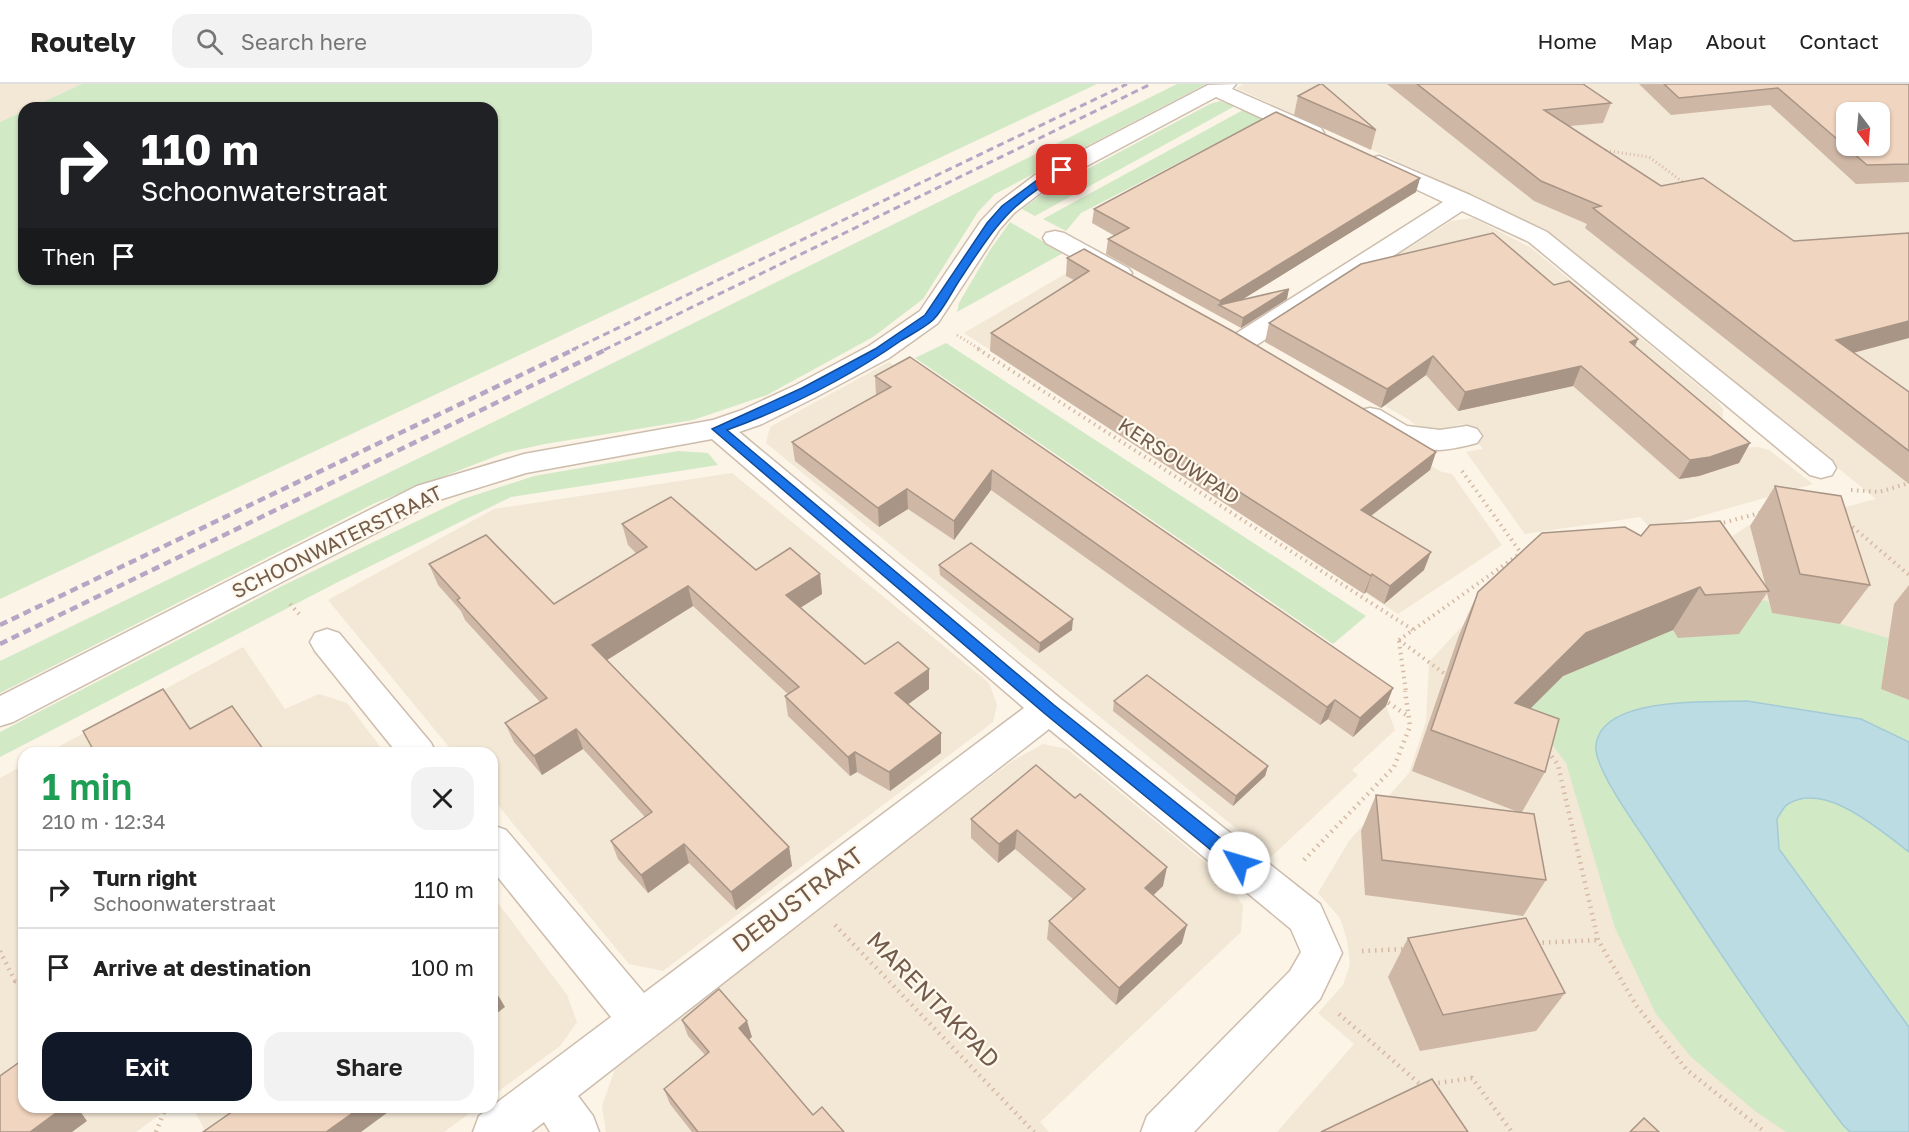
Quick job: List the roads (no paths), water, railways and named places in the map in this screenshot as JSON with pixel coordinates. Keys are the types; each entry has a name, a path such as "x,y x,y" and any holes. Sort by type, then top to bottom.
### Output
{"street":[{"path":"1220,86 1344,147 1538,237 1821,468"},
{"name":"SCHOONWATERSTRAAT","path":"0,712 428,493 524,464 718,429 752,417 806,391 879,352 929,317 990,226 1018,198 1043,180 1220,86"},
{"path":"1241,342 1462,200"},
{"path":"1055,238 1138,284"},
{"path":"1350,405 1400,434 1440,440 1467,436"},
{"path":"718,429 1049,709 1306,917 1322,953 1305,985 1162,1132"},
{"path":"327,642 413,747"},
{"name":"DEBUSTRAAT","path":"495,1132 1049,709"},
{"path":"498,849 640,1020"},
{"path":"548,1091 578,1132"}],"water":[{"path":"1747,701 1861,719 1909,742 1909,852 1852,812 1819,799 1803,799 1788,804 1777,819 1779,849 1909,1027 1909,1132 1850,1132 1843,1125 1792,1057 1719,952 1618,798 1598,760 1596,744 1598,737 1607,724 1623,715 1642,708 1665,704"}],"railway":[{"path":"572,350 1127,84"},
{"path":"604,350 1151,84"},
{"path":"0,625 575,349"},
{"path":"0,644 607,349"}]}
